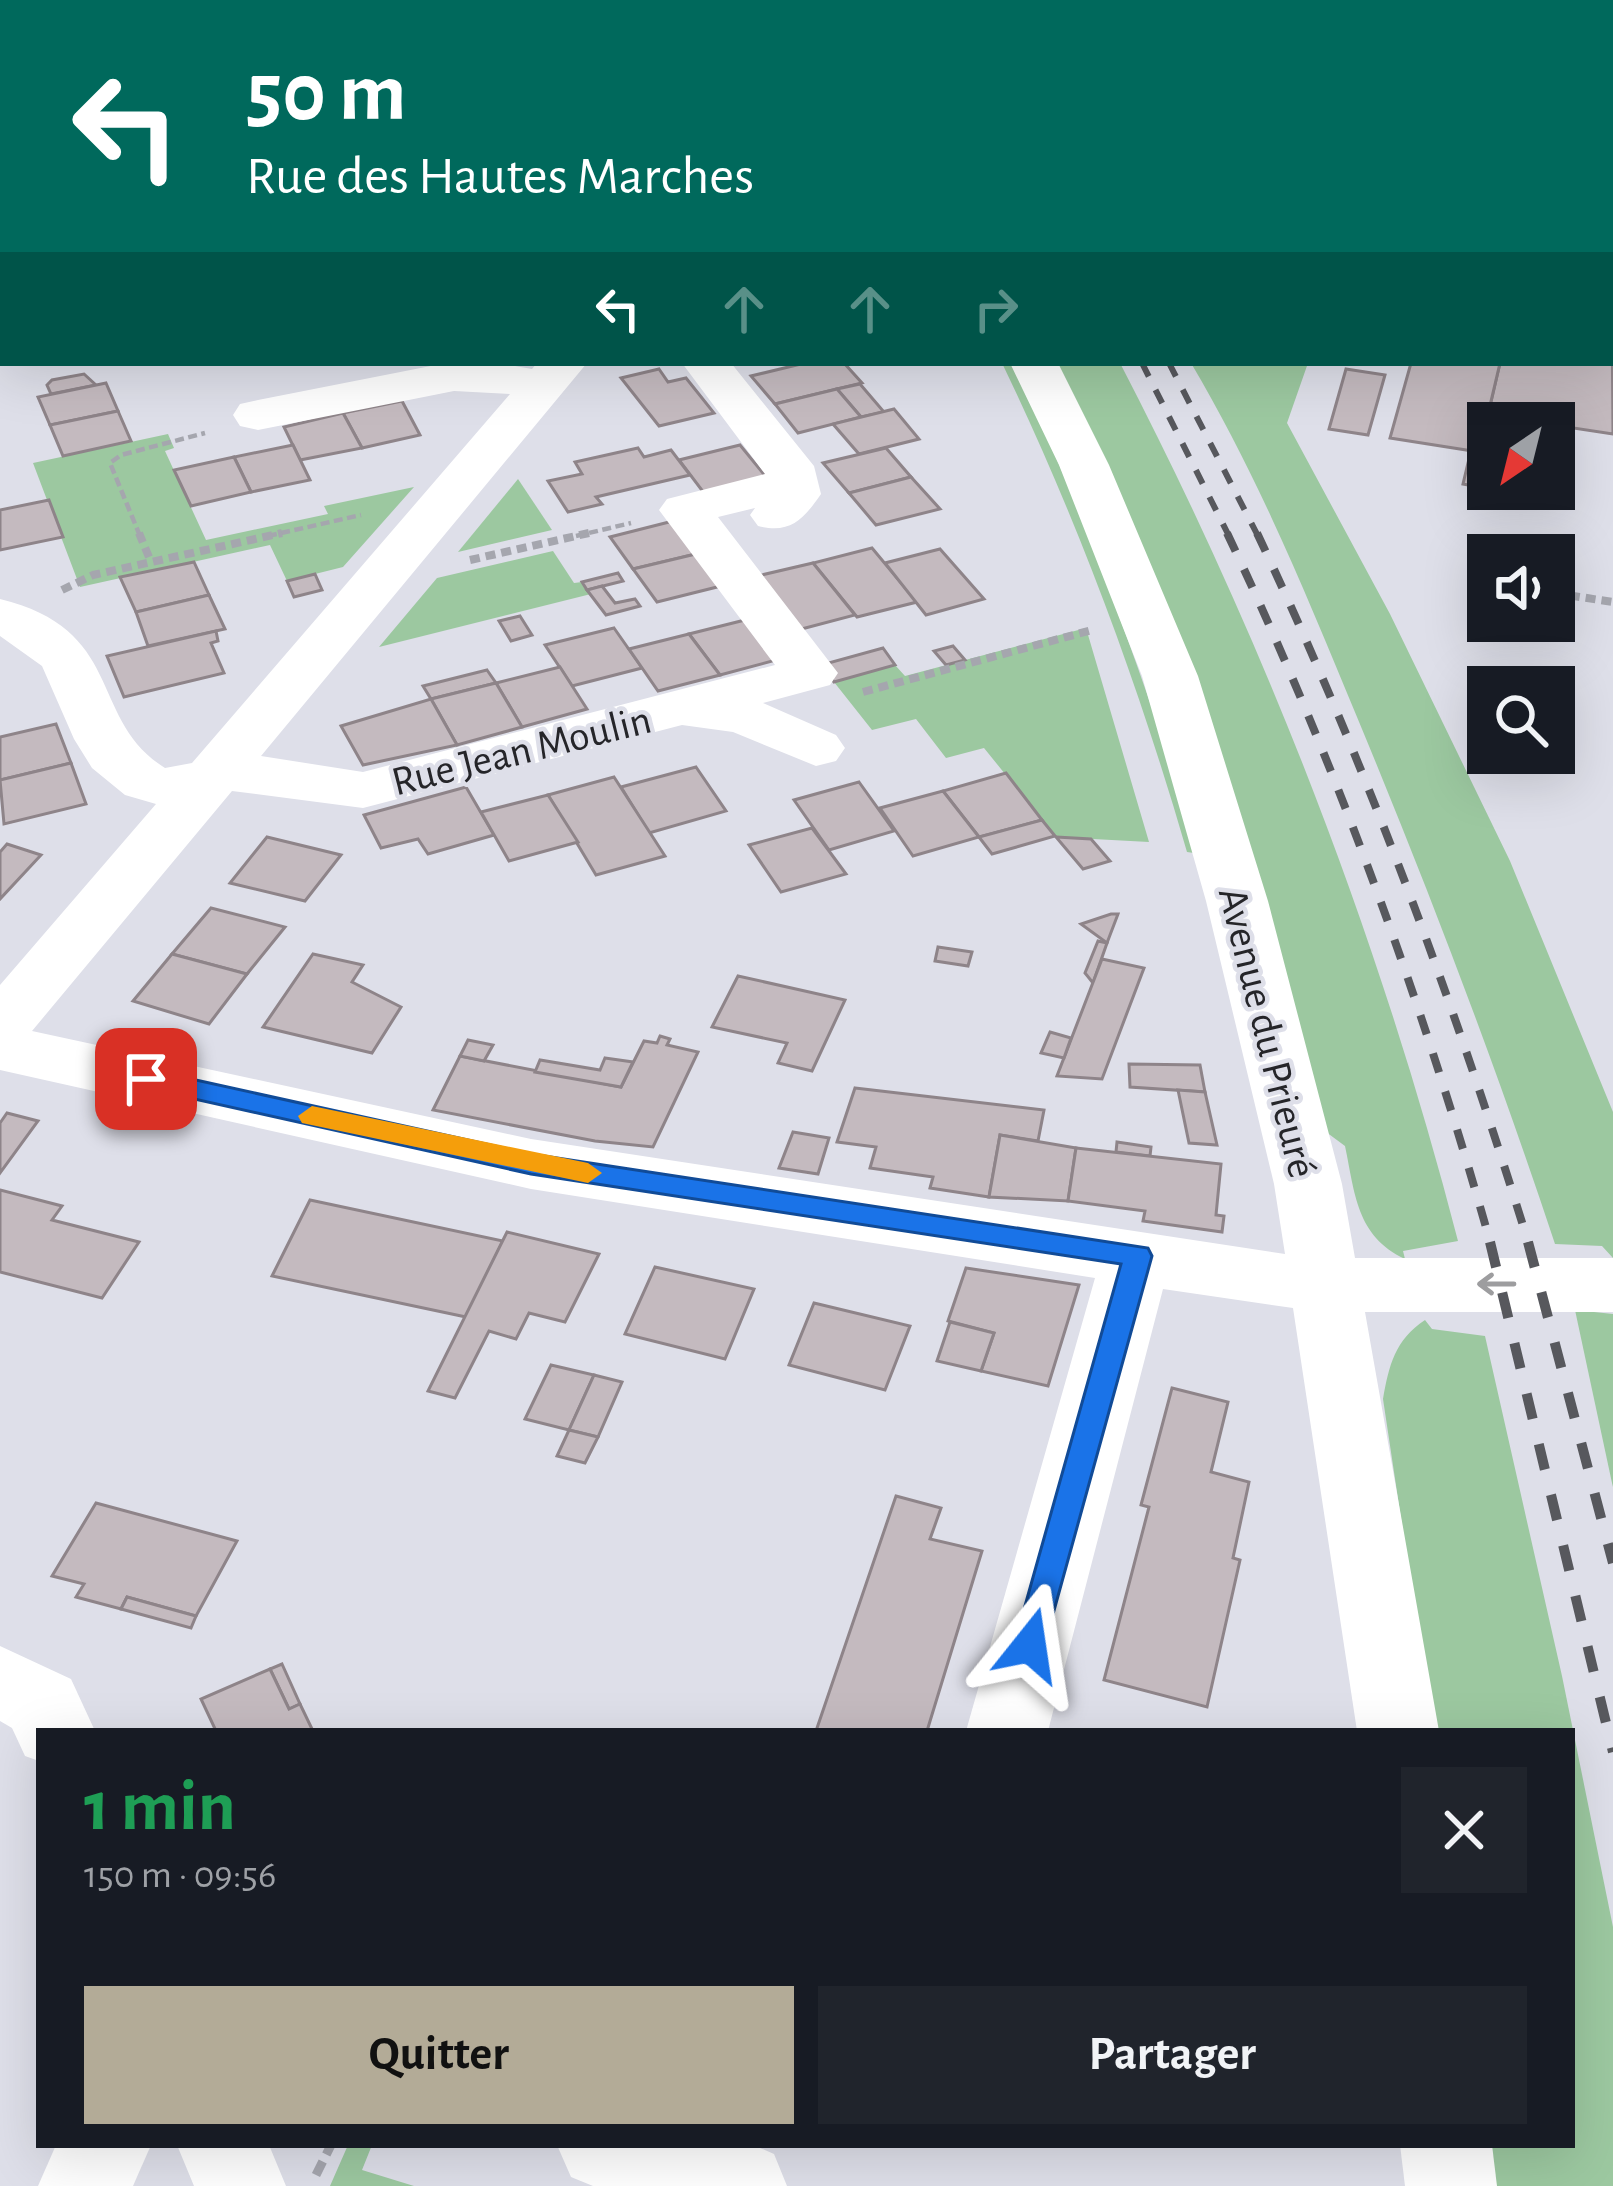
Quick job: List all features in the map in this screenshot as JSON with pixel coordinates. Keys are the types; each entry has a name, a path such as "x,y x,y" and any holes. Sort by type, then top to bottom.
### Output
{"street":[{"path":"708,366 789,466 794,482 794,494 785,507 758,528"},
{"name":"Avenue du Prieuré","path":"1035,366 1084,465 1192,744 1308,1184 1398,1728"},
{"path":"552,374 219,773 22,1031 531,1164 1325,1286 1613,1285"},
{"path":"258,416 454,376 552,374"},
{"path":"681,708 810,673 685,511 794,482"},
{"name":"Rue Jean Moulin","path":"0,615 59,650 113,757 151,785 170,788 219,773 263,772 363,790 681,708 746,716 816,748"},
{"path":"1008,1728 1137,1256"},
{"path":"0,1679 42,1704 53,1728"},
{"path":"84,2186 103,2148"},
{"path":"224,2148 239,2186"},
{"path":"613,2148 741,2186"},
{"path":"1446,2148 1450,2186"}],"path":[{"path":"151,562 110,463 121,454 258,416"},
{"path":"61,591 93,575 451,495"},
{"path":"386,573 446,565 685,511"},
{"path":"1575,596 1613,602"},
{"path":"810,673 833,700 1105,626"}],"green space":[{"path":"1003,366 1014,366 1092,544 1201,854 1187,852 1105,603"},
{"path":"1057,366 1122,366 1223,575 1355,903 1458,1241 1403,1251 1405,1259 1389,1249 1360,1212 1345,1146 1322,1129"},
{"path":"1193,366 1307,366 1287,423 1390,614 1510,861 1613,1112 1613,1258 1602,1246 1555,1244 1410,847 1260,493"},
{"path":"168,434 174,448 165,451 206,540 328,514 324,506 414,487 343,567 287,581 270,545 80,587 33,463"},
{"path":"518,479 552,530 458,552"},
{"path":"553,551 574,583 582,582 591,594 379,647 437,578"},
{"path":"1086,628 1149,842 1056,837 984,748 946,758 916,719 872,730 834,682 895,665 905,676"},
{"path":"1575,1310 1613,1314 1613,1487 1612,1483"},
{"path":"1425,1320 1432,1329 1485,1336 1573,1728 1433,1728 1383,1399 1395,1354"},
{"path":"1575,1740 1613,1927 1613,2186 1495,2186 1491,2148 1575,2148"},
{"path":"347,2148 371,2148 362,2170 414,2186 330,2186"}],"building":[{"path":"793,366 847,366 862,383 775,404 751,376"},
{"path":"1410,366 1499,366 1491,402 1467,402 1467,450 1390,438"},
{"path":"1499,366 1612,366 1613,434 1575,428 1575,402 1491,402"},
{"path":"659,369 668,382 686,378 714,413 659,426 621,378"},
{"path":"1346,369 1385,375 1368,435 1329,429"},
{"path":"84,374 96,385 51,394 47,385 52,380"},
{"path":"106,383 118,411 50,425 38,397"},
{"path":"860,384 884,412 861,417 837,389"},
{"path":"837,389 861,417 798,433 775,404"},
{"path":"402,401 420,435 362,448 343,413"},
{"path":"894,409 919,439 859,454 833,424"},
{"path":"118,411 131,441 63,456 50,425"},
{"path":"343,413 362,448 300,460 284,427"},
{"path":"293,445 310,480 251,492 234,457"},
{"path":"740,445 767,478 704,493 679,460"},
{"path":"638,448 644,457 671,450 690,475 596,497 602,504 568,512 548,481 582,474 575,462"},
{"path":"886,448 911,477 849,493 823,463"},
{"path":"234,457 251,492 191,506 174,470"},
{"path":"911,477 940,509 876,525 849,493"},
{"path":"49,500 63,537 0,550 0,510"},
{"path":"677,520 700,553 633,569 610,537"},
{"path":"872,548 917,602 857,617 813,563"},
{"path":"940,549 984,599 926,615 885,563"},
{"path":"700,553 725,585 657,602 633,569"},
{"path":"194,562 209,595 136,612 120,577"},
{"path":"813,563 855,615 794,631 753,577"},
{"path":"618,573 623,581 587,590 582,582"},
{"path":"315,574 322,590 294,597 287,581"},
{"path":"602,586 615,603 635,599 640,606 606,615 587,590"},
{"path":"209,595 225,629 148,646 136,612"},
{"path":"520,616 532,635 511,641 499,621"},
{"path":"749,619 780,659 720,675 689,634"},
{"path":"614,628 642,668 572,686 545,645"},
{"path":"216,631 218,641 211,643 224,673 124,697 107,656"},
{"path":"689,634 720,675 658,691 629,649"},
{"path":"953,646 965,660 946,665 934,651"},
{"path":"883,648 895,665 834,682 821,665"},
{"path":"560,667 587,709 522,727 496,683"},
{"path":"487,670 496,683 431,699 423,686"},
{"path":"496,683 522,727 457,745 431,699"},
{"path":"431,699 457,745 363,765 341,726"},
{"path":"56,724 71,763 0,780 0,737"},
{"path":"71,763 86,804 4,824 0,780"},
{"path":"696,767 726,811 649,833 621,787"},
{"path":"1006,773 1042,820 979,837 943,791"},
{"path":"614,777 665,856 596,875 548,795"},
{"path":"859,782 894,831 829,850 794,800"},
{"path":"466,787 494,835 428,854 418,839 381,848 364,815"},
{"path":"943,791 979,837 913,856 880,808"},
{"path":"548,795 578,842 509,861 481,812"},
{"path":"1042,820 1055,836 992,854 979,837"},
{"path":"812,828 846,874 781,892 749,845"},
{"path":"267,837 341,855 305,901 230,883"},
{"path":"1056,837 1091,839 1110,861 1083,869"},
{"path":"7,844 41,855 0,899 0,852"},
{"path":"211,908 285,927 247,974 172,954"},
{"path":"1111,914 1118,914 1107,943 1081,924"},
{"path":"1098,941 1107,943 1093,983 1085,973"},
{"path":"938,947 972,952 968,966 935,961"},
{"path":"172,954 247,974 209,1024 133,1001"},
{"path":"313,954 363,965 352,982 401,1007 372,1053 263,1027"},
{"path":"1102,959 1144,968 1102,1079 1057,1076"},
{"path":"738,976 845,1000 812,1071 778,1063 787,1043 712,1027"},
{"path":"1050,1032 1071,1038 1064,1058 1041,1053"},
{"path":"660,1036 670,1039 667,1045 698,1052 653,1147 595,1141 433,1110 460,1056 621,1087 644,1041 657,1043"},
{"path":"468,1040 493,1045 484,1061 460,1056"},
{"path":"605,1058 633,1062 621,1087 535,1072 540,1060 600,1070"},
{"path":"1129,1064 1200,1065 1205,1092 1130,1087"},
{"path":"855,1088 1044,1110 1038,1141 1000,1135 989,1197 930,1188 933,1177 870,1168 876,1147 837,1142"},
{"path":"1178,1090 1205,1092 1217,1145 1189,1143"},
{"path":"7,1113 38,1121 0,1173 0,1123"},
{"path":"793,1132 829,1138 818,1174 779,1168"},
{"path":"1000,1135 1076,1148 1068,1201 989,1197"},
{"path":"1117,1142 1151,1147 1150,1156 1116,1152"},
{"path":"1076,1148 1221,1164 1216,1215 1224,1216 1222,1232 1143,1221 1145,1211 1068,1201"},
{"path":"0,1190 62,1206 52,1220 139,1242 102,1298 0,1272"},
{"path":"310,1200 503,1241 466,1317 272,1276"},
{"path":"507,1232 599,1254 565,1322 529,1313 516,1339 489,1331 455,1398 428,1391"},
{"path":"655,1267 754,1289 725,1359 625,1334"},
{"path":"966,1268 1079,1285 1048,1386 981,1371 994,1333 948,1321"},
{"path":"814,1303 910,1326 885,1390 789,1365"},
{"path":"950,1322 994,1333 981,1371 937,1361"},
{"path":"551,1365 594,1375 569,1430 525,1419"},
{"path":"594,1375 622,1382 598,1437 569,1430"},
{"path":"1172,1388 1228,1402 1211,1472 1249,1482 1233,1558 1240,1560 1207,1707 1104,1680 1149,1507 1141,1505"},
{"path":"569,1430 598,1437 585,1463 557,1456"},
{"path":"896,1496 941,1508 930,1539 982,1551 928,1728 817,1728"},
{"path":"96,1503 237,1541 196,1616 127,1597 121,1609 76,1597 84,1584 52,1576"},
{"path":"127,1597 196,1616 191,1628 121,1609"},
{"path":"282,1664 300,1704 289,1709 270,1669"},
{"path":"270,1669 289,1709 300,1704 312,1728 215,1728 201,1699"}],"railway":[{"path":"1144,366 1229,536"},
{"path":"1171,366 1258,536"},
{"path":"1227,533 1305,707 1374,883 1436,1063 1491,1245"},
{"path":"1257,533 1335,707 1406,884 1529,1245"},
{"path":"1490,1242 1613,1752"},
{"path":"1528,1242 1613,1563"}],"slow traffic":[{"path":"312,1116 588,1173"}],"route":[{"path":"146,1079 531,1164 1137,1256 1030,1645"}]}
